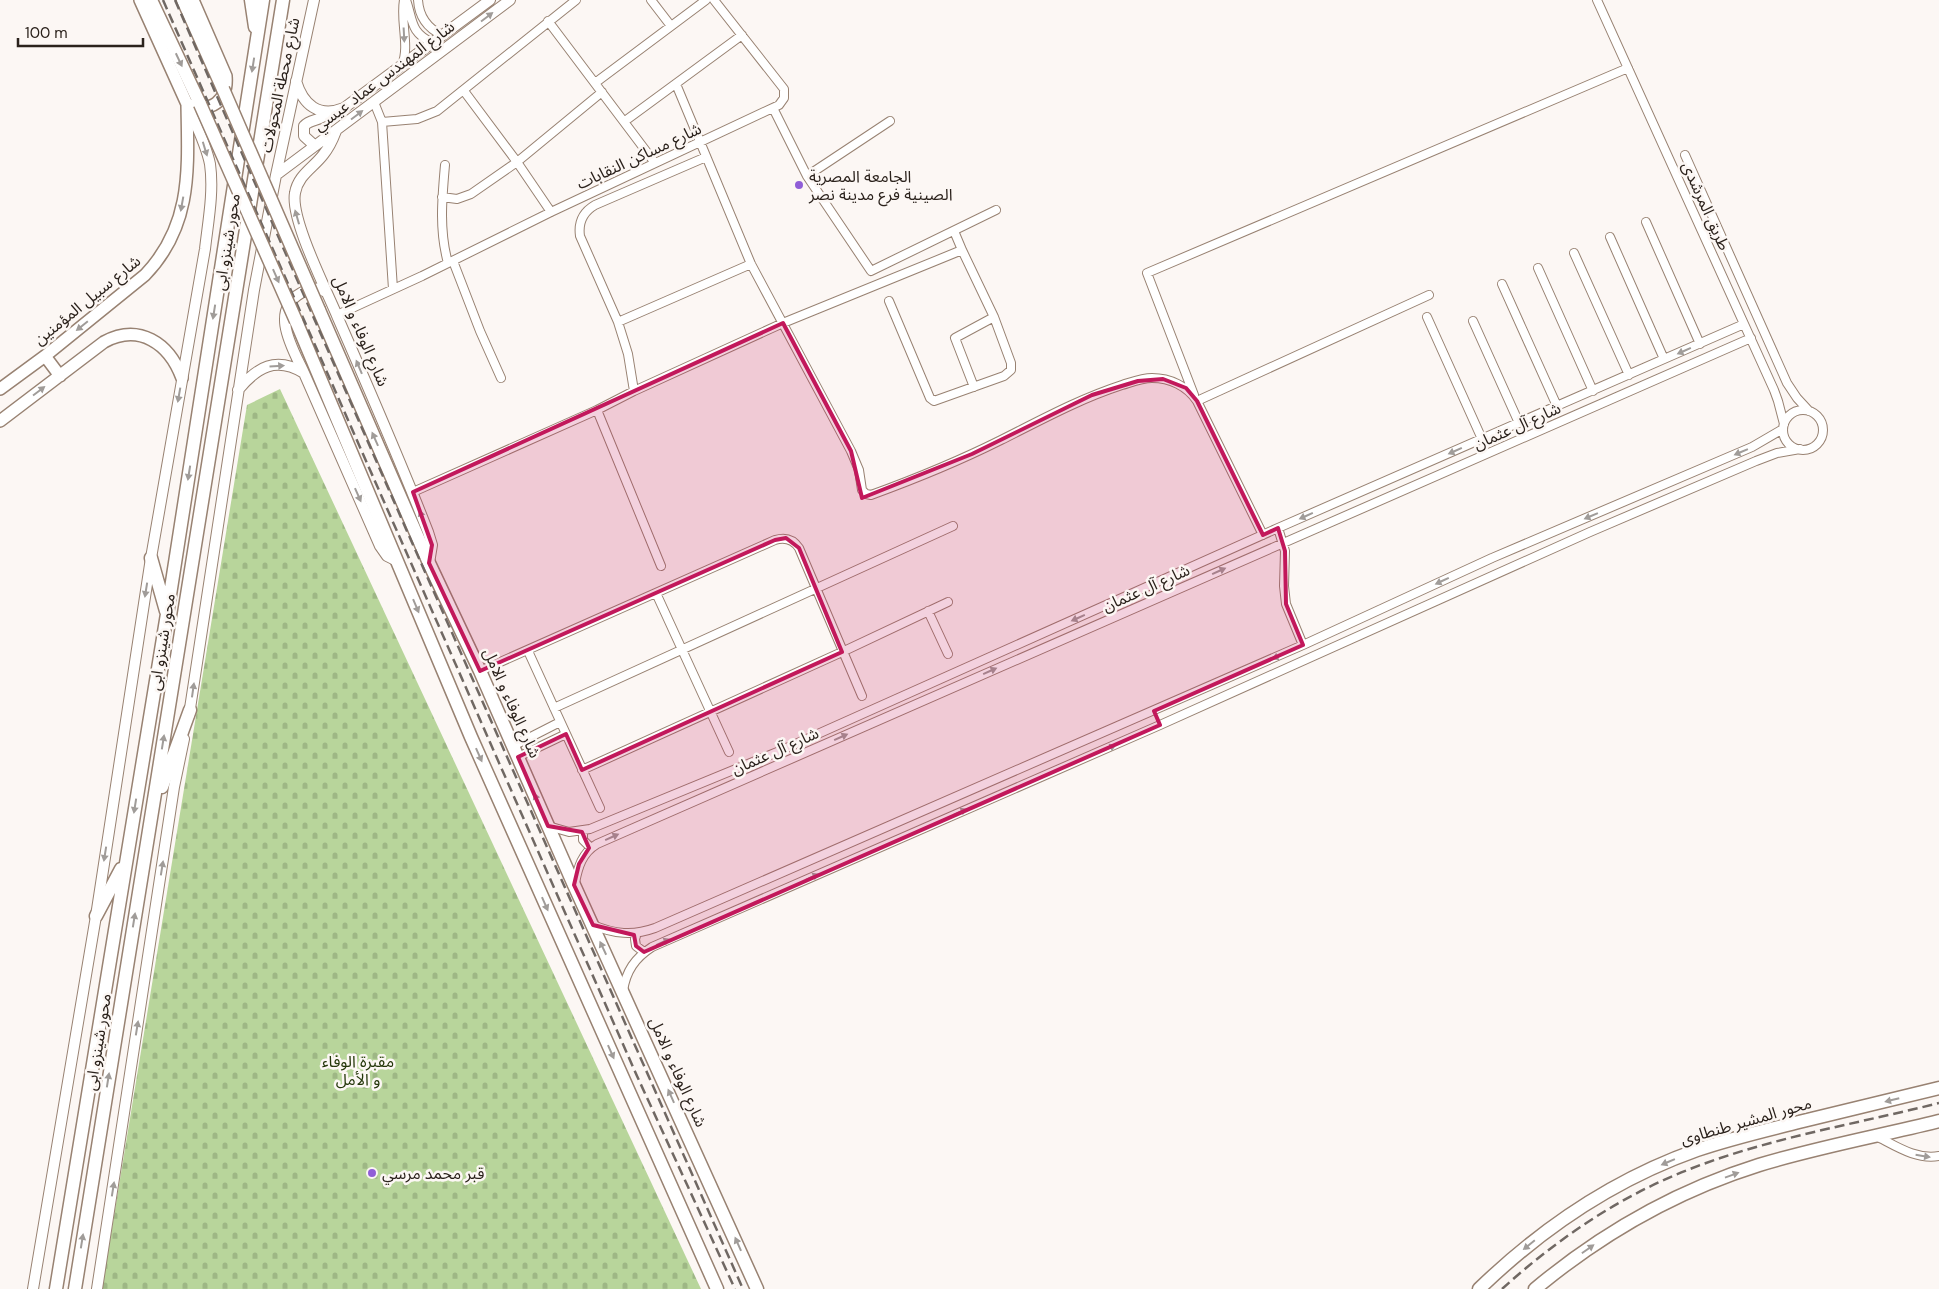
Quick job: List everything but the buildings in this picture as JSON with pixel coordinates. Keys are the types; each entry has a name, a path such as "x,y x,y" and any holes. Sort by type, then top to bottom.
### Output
{"main road":[{"path":"140,0 187,104 206,108 216,104 223,96 227,86 226,76 193,0"},
{"path":"151,0 200,104 296,321 478,753 717,1289"},
{"path":"183,0 430,564"},
{"path":"251,0 256,44"},
{"name":"محور شينزو ابى","path":"56,1289 167,614 263,0"},
{"name":"محور شينزو ابى","path":"74,1289 283,0"},
{"name":"شارع سبيل المؤمنين","path":"0,389 45,356 145,275 158,262 168,247 176,231 182,211 187,177 187,104"},
{"path":"0,421 104,342 117,336 132,335 151,340 166,350 177,363 182,378"},
{"path":"45,356 60,376"},
{"path":"151,558 167,614"},
{"name":"شارع الوفاء و الامل","path":"430,564 480,671 574,885 757,1289"},
{"path":"151,815 190,710"},
{"path":"96,916 126,860"},
{"name":"محور المشير طنطاوى","path":"1479,1289 1513,1257 1560,1221 1610,1190 1656,1167 1696,1150 1737,1137 1939,1088"},
{"path":"1535,1289 1571,1260 1607,1236 1677,1197 1758,1166 1939,1121"}],"street":[{"name":"شارع محطة المحولات","path":"97,1289 174,787 190,710 254,290 276,175 314,0"},
{"path":"405,0 414,28 421,37 433,43"},
{"path":"399,69 404,56 402,9 405,0"},
{"path":"418,0 423,18 431,28 442,35"},
{"name":"شارع المهندس عماد عيسي","path":"296,80 300,94 307,103 316,109 328,112 339,110 349,105 399,69 490,0"},
{"name":"شارع المهندس عماد عيسي","path":"276,175 510,0"},
{"path":"382,122 408,121 426,117 437,111 576,0"},
{"path":"651,0 671,26"},
{"path":"595,83 706,0"},
{"path":"714,0 784,89 785,93 782,102 773,108 807,176 871,271 996,210"},
{"name":"طريق المرشدى","path":"1597,0 1751,338 1778,401 1784,426"},
{"path":"548,21 655,163"},
{"path":"625,121 742,35"},
{"path":"1263,535 1196,399 1147,273 1628,68"},
{"path":"676,84 751,264 851,451 859,470 862,490 868,495 972,454 1092,395 1138,381 1150,378 1169,380 1186,388 1196,399"},
{"path":"464,91 517,162 551,212"},
{"path":"442,197 450,199 464,198 517,162 602,92"},
{"path":"374,102 382,122 393,289"},
{"path":"33,1289 96,916 151,558 210,206 210,165 204,144 187,104"},
{"name":"شارع مساكن النقابات","path":"337,315 773,108"},
{"path":"315,146 304,136 304,126 308,122 322,118 328,112"},
{"path":"807,176 890,121"},
{"name":"شارع الوفاء و الامل","path":"336,131 324,154 304,173 298,182 294,195 294,207 326,292 413,492 432,545 430,564"},
{"name":"طريق المرشدى","path":"1684,155 1788,383 1797,398 1809,411"},
{"path":"634,391 628,354 618,322 580,236 580,221 584,214 595,205 706,157"},
{"path":"445,165 442,197 442,230 451,262 501,378"},
{"path":"1646,222 1700,344"},
{"path":"889,301 930,398 934,401 1004,376 1011,370 1011,363 994,317 954,231"},
{"path":"1610,237 1664,359"},
{"path":"413,492 597,410 634,391 783,323 962,250"},
{"path":"1574,253 1629,375"},
{"path":"618,322 751,264"},
{"path":"1538,268 1593,391"},
{"path":"1502,284 1557,406"},
{"path":"326,292 314,288 300,293 286,310 286,332 380,546 387,556 397,561"},
{"path":"1196,399 1429,296"},
{"path":"974,387 954,338 994,317"},
{"path":"1427,317 1482,439"},
{"path":"1473,321 1519,423"},
{"name":"شارع آل عثمان","path":"548,826 563,831 583,831 782,750 1278,528 1744,324"},
{"path":"1718,336 1725,340 1726,346 1723,350"},
{"name":"شارع آل عثمان","path":"591,848 1283,542 1751,338"},
{"path":"238,391 253,374 271,366 290,366 304,373"},
{"path":"597,410 661,566"},
{"path":"623,991 628,972 638,958 644,952 662,943 1160,725 1590,532 1777,453 1810,448 1821,437 1822,427 1818,417 1809,411 1796,412 1788,416 1784,426 1787,442 1800,449"},
{"path":"593,925 611,932 637,933 655,928 1154,711 1492,558 1752,447 1784,426"},
{"path":"554,708 953,526"},
{"path":"1278,528 1286,559 1284,586 1286,604 1303,645"},
{"path":"480,671 781,538 791,540 799,548 862,696"},
{"path":"656,593 729,752"},
{"path":"582,770 948,602"},
{"path":"928,611 948,654"},
{"path":"528,651 600,808"},
{"path":"1154,711 1160,725"},
{"path":"516,752 540,733 560,722"},
{"path":"540,733 546,744"},
{"path":"516,752 546,744 566,734"},
{"path":"574,885 579,864 591,848 584,842 583,831"},
{"path":"637,933 635,943 644,952"},
{"path":"1876,1136 1918,1156 1939,1156"}],"highlighted area":[{"path":"783,323 851,451 862,498 972,454 1092,395 1138,381 1163,379 1186,388 1197,401 1263,535 1278,528 1285,551 1286,604 1303,645 1154,711 1160,725 644,952 636,946 634,935 593,925 574,885 579,864 589,848 582,832 548,826 518,757 566,734 582,770 842,652 799,548 786,538 775,540 480,671 429,563 432,545 413,492"}],"green space":[{"name":"مقبرة الوفاء و الأمل","path":"280,389 701,1289 102,1289 247,405"}],"railway":[{"path":"163,0 637,1076 735,1289"},
{"path":"175,0 406,529 743,1289"},
{"path":"1502,1289 1545,1253 1590,1220 1664,1180 1720,1158 1782,1140 1939,1103"}],"place":[{"name":"الجامعة المصرية الصينية فرع مدينة نصر","path":"799,185"},
{"name":"قبر محمد مرسي","path":"372,1173"}]}
